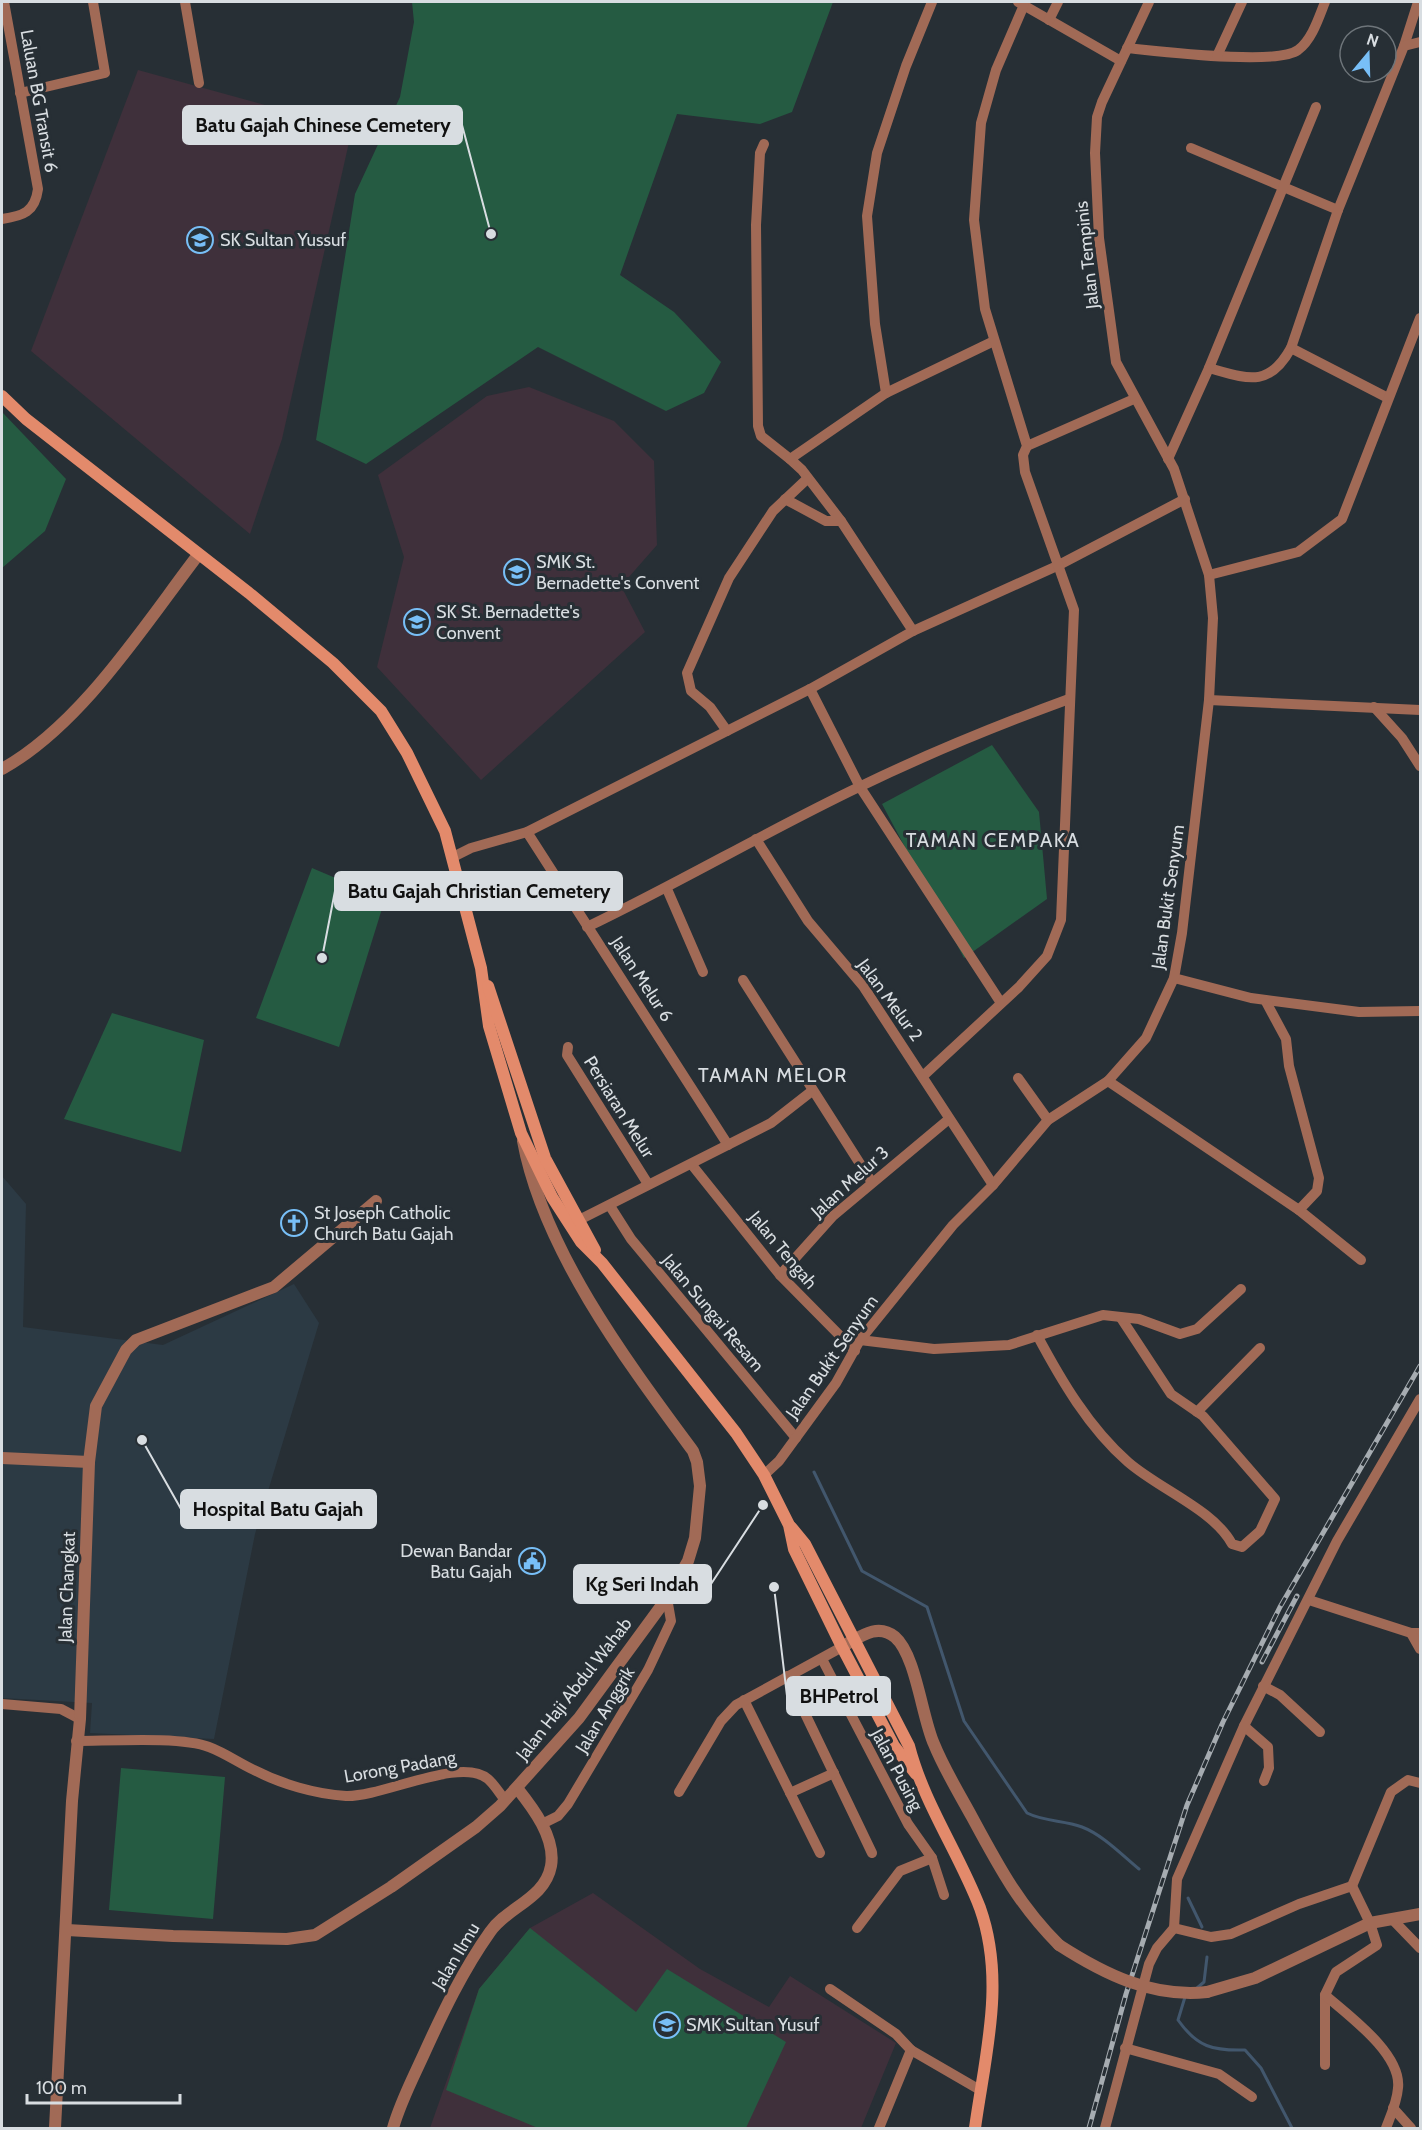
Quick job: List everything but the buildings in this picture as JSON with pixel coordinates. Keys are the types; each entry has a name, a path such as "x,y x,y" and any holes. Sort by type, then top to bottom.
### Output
{"main road":[{"path":"2,396 26,419 249,593 333,663 381,711 412,763 445,831 481,968 544,1158 602,1263"},
{"path":"481,968 489,1026 521,1133 539,1175 581,1242 602,1263 736,1433 764,1475 789,1525 794,1549 842,1647 894,1746 916,1774"},
{"path":"539,1175 544,1158"},
{"path":"789,1525 806,1544 909,1746 916,1774 980,1910 993,1966 992,2018 975,2128"}],"street":[{"name":"Laluan BG Transit 6","path":"2,219 23,216 32,208 38,189 4,2"},
{"path":"20,93 105,73 93,2"},
{"path":"185,2 199,83"},
{"path":"886,393 875,324 867,216 878,153 906,66 932,2"},
{"path":"1049,20 1058,2"},
{"name":"Jalan Tempinis","path":"1149,2 1096,117 1099,238 1116,362 1168,459 1185,499"},
{"path":"1217,56 1242,2"},
{"path":"1127,48 1217,56 1289,56 1300,49 1314,28 1325,2"},
{"path":"1209,368 1233,375 1271,374 1281,366 1291,348 1338,210 1404,46 1418,2"},
{"path":"923,1076 1001,1004 1047,956 1061,920 1074,610 1025,472 1023,455 1027,446 985,309 974,220 980,134 996,70 1021,3 1121,61"},
{"path":"1404,46 1420,42"},
{"path":"1168,459 1209,368 1316,107"},
{"path":"764,144 760,153 756,225 758,426 761,436 802,470 841,521 913,631"},
{"path":"1191,148 1338,210"},
{"path":"1209,575 1298,552 1342,519 1420,318"},
{"path":"790,459 886,393 994,341"},
{"path":"1291,348 1388,398"},
{"path":"1027,446 1134,399"},
{"path":"727,731 710,707 691,691 687,674 729,578 773,511 807,479"},
{"path":"784,499 826,521 841,521"},
{"path":"453,857 471,848 522,833 810,689 913,631 1057,566 1185,499"},
{"name":"Jalan Bukit Senyum","path":"764,1475 779,1461 836,1383 860,1340 953,1225 993,1185 1048,1120 1108,1081 1146,1038 1174,978 1182,933 1209,700 1213,618 1209,575 1185,499"},
{"path":"2,769 65,722 133,640 198,555"},
{"path":"810,689 860,786 1001,1004"},
{"path":"587,927 667,889 756,839 860,786 1004,722 1069,699"},
{"path":"1209,700 1420,710"},
{"path":"1374,707 1392,725 1420,766"},
{"path":"1392,725 1397,708"},
{"name":"Jalan Melur 6","path":"522,833 587,927 728,1145"},
{"name":"Jalan Melur 2","path":"756,839 808,921 863,986 993,1185"},
{"path":"667,889 703,972"},
{"path":"1174,978 1265,1000 1359,1012 1420,1011"},
{"path":"743,980 812,1092 871,1181"},
{"path":"1265,1000 1286,1039 1289,1066 1320,1178 1317,1191 1299,1210"},
{"name":"Persiaran Melur","path":"568,1047 567,1056 648,1184"},
{"path":"1018,1077 1048,1120"},
{"path":"1108,1081 1299,1210 1361,1260"},
{"path":"579,1220 610,1206 648,1184 692,1165 771,1123 812,1092"},
{"name":"Jalan Melur 3","path":"780,1275 833,1215 871,1181 949,1119"},
{"name":"Jalan Haji Abdul Wahab","path":"67,1930 287,1939 315,1935 400,1881 476,1827 505,1800 579,1718 668,1599 688,1561 695,1538 700,1486 698,1462 693,1451 628,1364 563,1253 538,1200 527,1167 521,1133"},
{"name":"Jalan Tengah","path":"692,1165 780,1275 855,1351"},
{"path":"538,1200 539,1175"},
{"name":"Jalan Changkat","path":"56,2128 76,1741 80,1719 89,1462 96,1406 126,1350 136,1340 274,1287 376,1201"},
{"name":"Jalan Sungai Resam","path":"610,1206 631,1239 796,1438"},
{"path":"860,1340 934,1349 1009,1345 1102,1315 1139,1319 1180,1334 1197,1329 1241,1289"},
{"path":"1037,1335 1058,1373 1110,1443 1138,1469 1212,1519 1225,1530 1232,1544 1242,1547 1260,1531 1275,1499 1197,1412 1171,1395 1121,1318"},
{"path":"1197,1412 1260,1348"},
{"path":"1105,2128 1149,1964 1157,1948 1173,1928 1177,1879 1244,1726 1309,1600 1336,1541 1420,1399"},
{"path":"2,1458 89,1462"},
{"name":"Jalan Anggrik","path":"542,1824 558,1816 568,1804 648,1670 671,1621 668,1599"},
{"path":"1309,1600 1416,1633 1420,1649"},
{"path":"679,1792 721,1721 735,1705 822,1659 867,1632 881,1631 894,1637 904,1650 933,1743 1002,1873 1025,1908 1059,1946 1097,1969 1132,1983 1166,1991 1208,1992 1255,1978 1370,1923 1420,1914"},
{"name":"Jalan Pusing","path":"822,1659 908,1824 932,1858 944,1895"},
{"path":"787,1676 872,1852"},
{"path":"1263,1686 1280,1695 1320,1732"},
{"path":"744,1700 820,1853"},
{"path":"2,1704 61,1709 80,1719"},
{"path":"1244,1726 1268,1747 1269,1768 1264,1781"},
{"name":"Lorong Padang","path":"76,1741 185,1742 208,1746 265,1775 313,1792 348,1796 408,1785 451,1771 472,1771 487,1778 505,1800"},
{"path":"790,1793 834,1773"},
{"path":"1325,2065 1324,1995 1328,1983 1336,1972 1377,1945 1370,1923 1352,1886 1391,1792 1408,1780 1420,1783"},
{"name":"Jalan Ilmu","path":"393,2128 403,2098 473,1958 491,1929 503,1917 536,1893 549,1873 552,1863 542,1824 517,1788"},
{"path":"857,1928 900,1871 932,1858"},
{"path":"1173,1928 1211,1936 1231,1934 1299,1904 1352,1886"},
{"path":"1392,1919 1420,1948"},
{"path":"830,1989 896,2034 911,2050 980,2090"},
{"path":"1324,1995 1365,2031 1393,2062 1398,2087 1386,2128"},
{"path":"1125,2048 1219,2074 1252,2097"},
{"path":"879,2128 911,2050"},
{"path":"1393,2108 1411,2128"}],"shaded area":[{"name":"SK Sultan Yussuf","path":"138,70 352,129 282,439 250,534 31,351"},
{"name":"SMK St. Bernadette's Convent","path":"529,387 614,421 654,461 657,545 621,586 645,632 481,780 377,667 404,557 378,475 487,396"},
{"path":"2,1176 26,1204 23,1327 163,1345 294,1284 319,1323 255,1534 214,1739 90,1733 92,1703 2,1698"},
{"name":"SMK Sultan Yusuf","path":"593,1893 700,1969 769,2007 790,1976 896,2043 861,2128 430,2128 479,1989 530,1928"}],"green space":[{"path":"412,2 833,2 792,112 760,124 677,114 620,275 674,312 721,362 704,393 666,411 538,347 366,464 316,440 355,194 400,97 414,22"},
{"path":"2,412 66,479 45,531 2,568"},
{"path":"992,745 1039,812 1047,899 964,958 882,804"},
{"path":"312,868 385,899 339,1047 256,1018"},
{"path":"112,1013 204,1040 181,1152 64,1119"},
{"path":"121,1768 225,1777 213,1919 109,1910"},
{"name":"SMK Sultan Yusuf","path":"530,1928 636,2012 667,1969 786,2042 746,2128 538,2128 446,2090 479,1989"}],"waterway":[{"path":"814,1472 862,1571 927,1607 964,1721 1027,1813 1090,1831 1139,1869"},
{"path":"1188,1898 1202,1927"},
{"path":"1197,1988 1204,1982 1207,1957"},
{"path":"1185,1997 1178,2020 1185,2029 1207,2046 1224,2050 1245,2050 1261,2068 1292,2128"}],"railway":[{"path":"1089,2128 1126,1994 1187,1805 1223,1722 1280,1607 1420,1366"},
{"path":"1262,1662 1297,1596"}],"place":[{"name":"Batu Gajah Chinese Cemetery","path":"491,234"},
{"name":"SK Sultan Yussuf","path":"200,240"},
{"name":"SMK St. Bernadette's Convent","path":"517,572"},
{"name":"SK St. Bernadette's Convent","path":"417,622"},
{"name":"Batu Gajah Christian Cemetery","path":"322,958"},
{"name":"St Joseph Catholic Church Batu Gajah","path":"294,1223"},
{"name":"Hospital Batu Gajah","path":"142,1440"},
{"name":"Kg Seri Indah","path":"763,1505"},
{"name":"Dewan Bandar Batu Gajah","path":"532,1561"},
{"name":"BHPetrol","path":"774,1587"},
{"name":"SMK Sultan Yusuf","path":"667,2025"}],"district":[{"name":"TAMAN CEMPAKA","path":"993,840"},
{"name":"TAMAN MELOR","path":"773,1075"}]}
